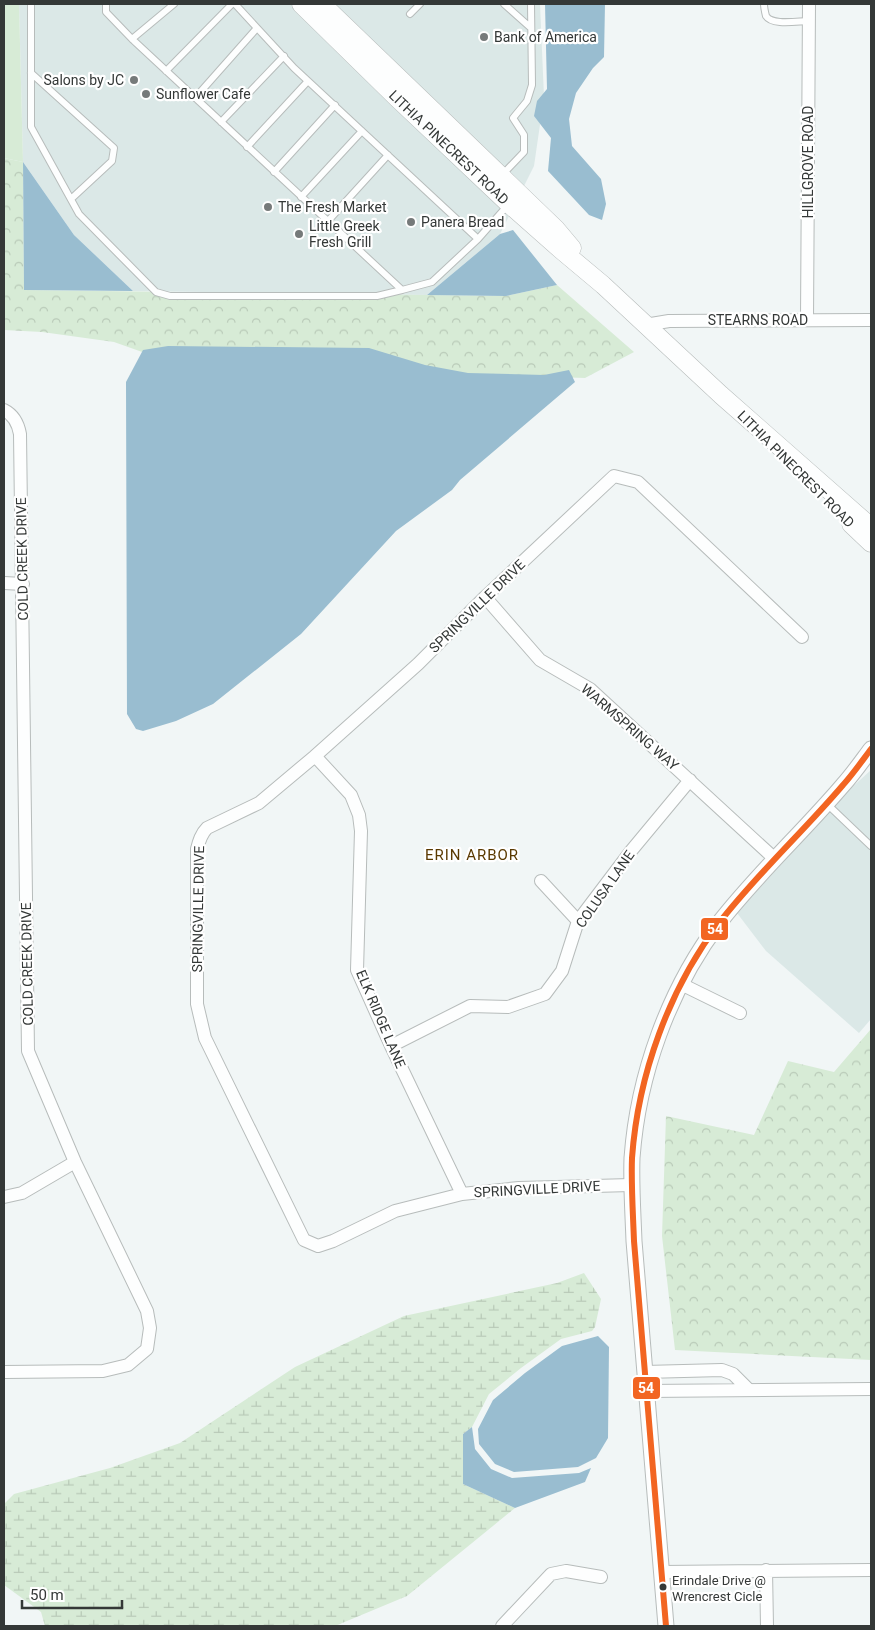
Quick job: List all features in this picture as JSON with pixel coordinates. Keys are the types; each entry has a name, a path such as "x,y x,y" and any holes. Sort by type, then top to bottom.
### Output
{"main road":[{"name":"LITHIA PINECREST ROAD","path":"301,4 326,12 496,181 556,229 603,285"},
{"name":"LITHIA PINECREST ROAD","path":"496,181 509,204 603,285 721,395 871,528"},
{"name":"LITHIA PINECREST ROAD","path":"721,395 871,543"}],"street":[{"name":"HILLGROVE ROAD","path":"807,320 809,4"},
{"name":"STEARNS ROAD","path":"645,325 669,321 871,320"},
{"name":"COLD CREEK DRIVE","path":"4,410 16,421 20,434 28,1051 75,1162 147,1310 150,1328 147,1349 128,1366 104,1371 4,1372"},
{"name":"SPRINGVILLE DRIVE","path":"631,1186 518,1188 462,1194 395,1211 333,1242 318,1246 304,1240 205,1038 197,1004 196,849 202,833 207,828 259,802 315,756 418,664 485,597 614,476 638,482 802,637"},
{"path":"4,584 23,584"},
{"name":"WARMSPRING WAY","path":"485,597 540,660 590,689 775,859"},
{"path":"844,785 871,749"},
{"name":"ELK RIDGE LANE","path":"315,756 351,795 359,815 361,831 357,970 462,1194"},
{"path":"666,1626 631,1186 635,1134 644,1088 657,1039 681,984 701,949 720,922 775,859 844,785 871,761"},
{"name":"COLUSA LANE","path":"391,1046 470,1006 508,1007 545,994 562,971 578,921 631,850 690,780"},
{"path":"541,881 578,921"},
{"path":"681,984 740,1013"},
{"path":"4,1197 22,1193 75,1162"},
{"path":"698,1370 699,1390"},
{"path":"645,1372 717,1370 728,1372 738,1378 748,1389"},
{"path":"646,1391 871,1389"},
{"path":"766,1570 767,1626"},
{"path":"662,1572 871,1570"},
{"path":"502,1626 551,1574 566,1571 601,1577"}],"lane":[{"path":"31,4 31,127 79,214 156,292 170,296 377,296 402,290 432,282 478,239 509,204"},
{"path":"106,4 106,12 132,40 402,290"},
{"path":"132,40 174,4"},
{"path":"166,71 234,4 308,81 478,239"},
{"path":"410,14 420,4"},
{"path":"504,4 531,28"},
{"path":"496,181 524,152 524,135 513,118 527,102 532,85 530,4"},
{"path":"764,4 767,17 771,20 780,22 809,21"},
{"path":"195,98 257,28"},
{"path":"220,122 284,56"},
{"path":"31,73 114,148 112,161 71,199"},
{"path":"248,147 308,81"},
{"path":"274,172 335,105"},
{"path":"301,197 362,131"},
{"path":"328,221 388,156"},
{"path":"827,803 871,846"}],"shaded area":[{"path":"19,4 540,4 544,97 534,166 500,234 427,295 133,291 74,235 23,162"},
{"path":"871,770 871,1019 859,1033 766,951 737,913 849,790"}],"green space":[{"path":"4,4 19,4 23,162 4,158"},
{"path":"4,158 23,162 24,290 506,296 557,285 634,352 585,378 465,374 145,353 114,342 42,332 4,330"},
{"path":"871,1029 871,1360 675,1350 662,1236 666,1116 754,1135 788,1061 834,1072"},
{"path":"584,1273 601,1299 595,1327 592,1331 561,1339 521,1368 489,1394 472,1427 463,1434 463,1484 515,1508 407,1596 335,1626 45,1626 41,1612 4,1585 4,1504 14,1494 110,1468 180,1443 295,1367 404,1316 557,1283"}],"water":[{"path":"545,4 605,4 604,57 593,68 576,93 569,119 572,146 601,179 606,204 602,220 589,215 548,171 551,138 534,116 537,101 547,89"},
{"path":"23,162 74,235 133,291 24,290"},
{"path":"513,230 557,285 506,296 427,295 500,234"},
{"path":"168,346 369,348 425,365 468,373 544,375 569,370 575,382 460,480 452,490 396,531 301,634 213,704 176,721 143,731 136,729 127,714 126,382 143,350"},
{"path":"598,1336 609,1347 608,1438 596,1458 578,1467 514,1472 495,1464 479,1444 478,1429 493,1400 525,1373 562,1346"},
{"path":"472,1427 475,1449 491,1469 512,1478 579,1473 591,1468 585,1482 515,1508 463,1484 463,1434"}],"transit line":[{"name":"54","path":"666,1626 634,1241 632,1158 641,1096 659,1034 671,1004 701,949 734,905 828,802 871,749"}],"place":[{"name":"Bank of America","path":"484,37"},
{"name":"Salons by JC","path":"134,80"},
{"name":"Sunflower Cafe","path":"146,94"},
{"name":"The Fresh Market","path":"268,207"},
{"name":"Panera Bread","path":"411,222"},
{"name":"Little Greek Fresh Grill","path":"299,234"},
{"name":"Erindale Drive @ Wrencrest Cicle","path":"663,1587"}],"district":[{"name":"ERIN ARBOR","path":"472,855"}]}
